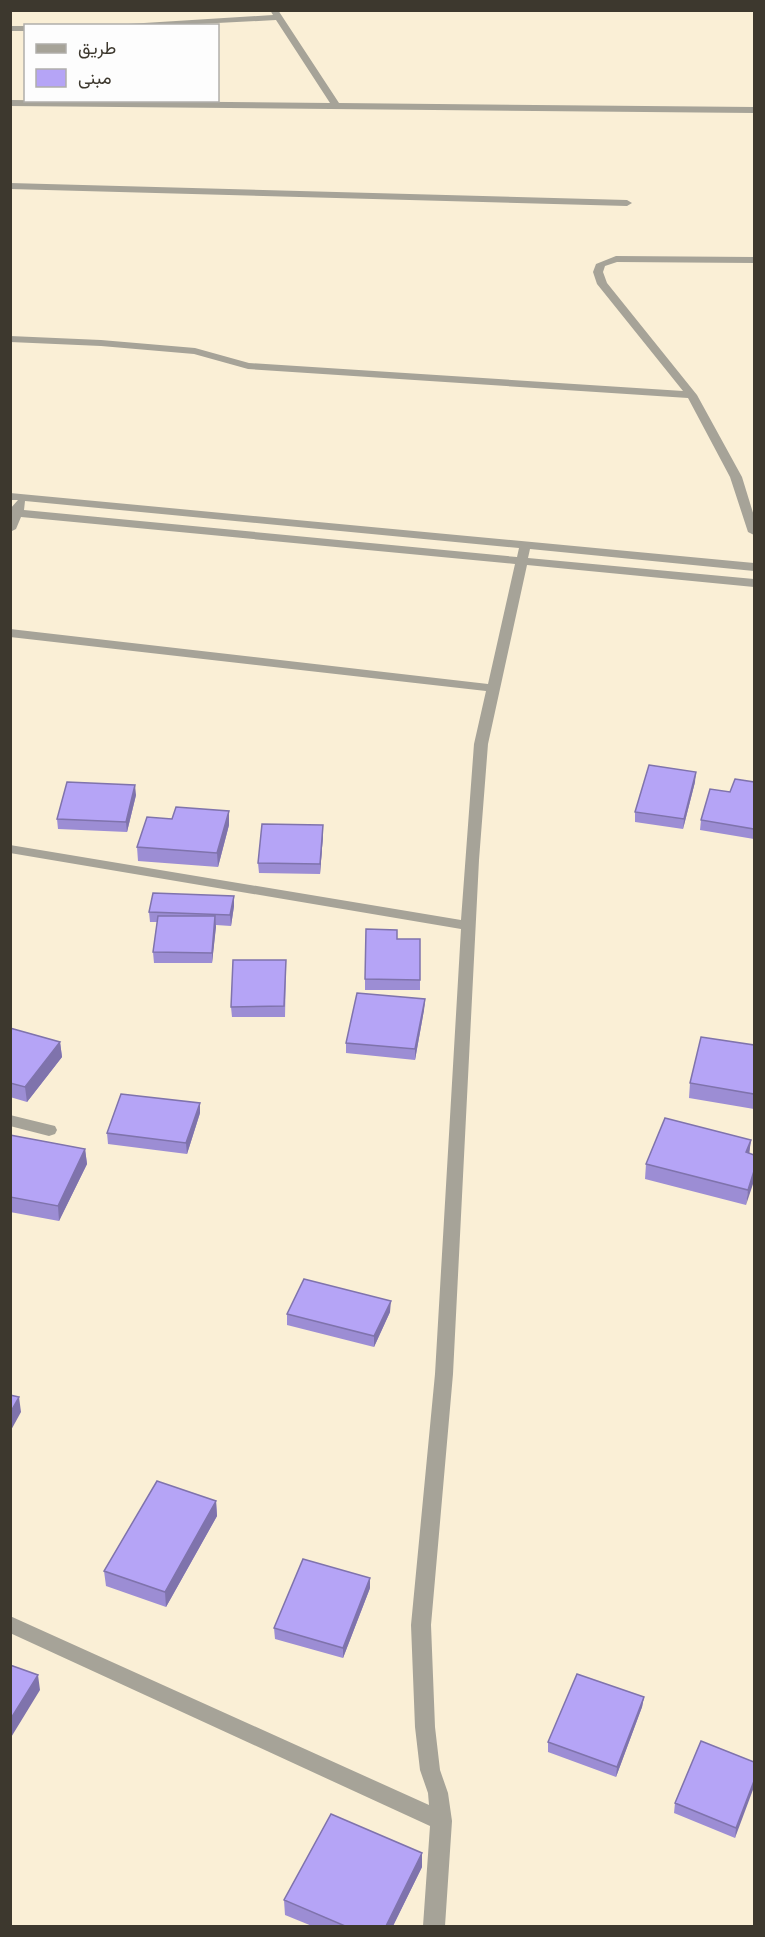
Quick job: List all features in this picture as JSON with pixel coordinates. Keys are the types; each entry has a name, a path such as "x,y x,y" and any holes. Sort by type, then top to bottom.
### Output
{"street":[{"path":"162,10 168,23"},
{"path":"145,24 276,14 337,107"},
{"path":"10,104 754,110"},
{"path":"10,186 627,203"},
{"path":"754,260 607,261 601,264 598,272 602,284 693,395 736,477 754,532"},
{"path":"10,339 101,343 195,351 248,366 693,395"},
{"path":"10,529 17,497 523,554 754,583"},
{"path":"14,512 523,554 754,567"},
{"path":"434,1926 441,1821 438,1793 430,1770 425,1727 421,1625 444,1374 472,860 481,744 523,554"},
{"path":"10,633 492,687"},
{"path":"10,849 469,926"},
{"path":"10,1120 49,1130"},
{"path":"10,1624 441,1821"}],"building":[{"path":"649,765 696,772 684,819 635,812"},
{"path":"735,779 754,782 754,829 701,820 710,789 730,792"},
{"path":"67,782 135,785 126,822 57,819"},
{"path":"176,807 229,811 217,853 137,847 147,817 172,819"},
{"path":"262,824 323,825 320,864 258,863"},
{"path":"153,893 234,896 230,915 149,912"},
{"path":"158,916 215,916 212,953 153,952"},
{"path":"366,929 397,930 397,939 420,939 420,980 365,979"},
{"path":"233,960 286,960 284,1006 231,1007"},
{"path":"357,993 425,999 415,1049 346,1043"},
{"path":"10,1028 60,1042 25,1087 10,1083"},
{"path":"701,1037 754,1045 754,1094 690,1083"},
{"path":"121,1094 200,1103 186,1143 107,1133"},
{"path":"665,1118 751,1140 746,1152 754,1155 754,1171 748,1190 646,1164"},
{"path":"10,1135 85,1149 58,1206 10,1197"},
{"path":"304,1279 391,1301 374,1336 287,1314"},
{"path":"10,1395 19,1397 10,1413"},
{"path":"157,1481 216,1501 165,1592 104,1571"},
{"path":"303,1559 370,1578 343,1648 274,1628"},
{"path":"10,1665 38,1675 10,1720"},
{"path":"577,1674 644,1697 617,1767 548,1742"},
{"path":"701,1741 754,1762 754,1781 736,1828 675,1803"},
{"path":"331,1814 422,1853 386,1926 345,1926 284,1900"}]}
